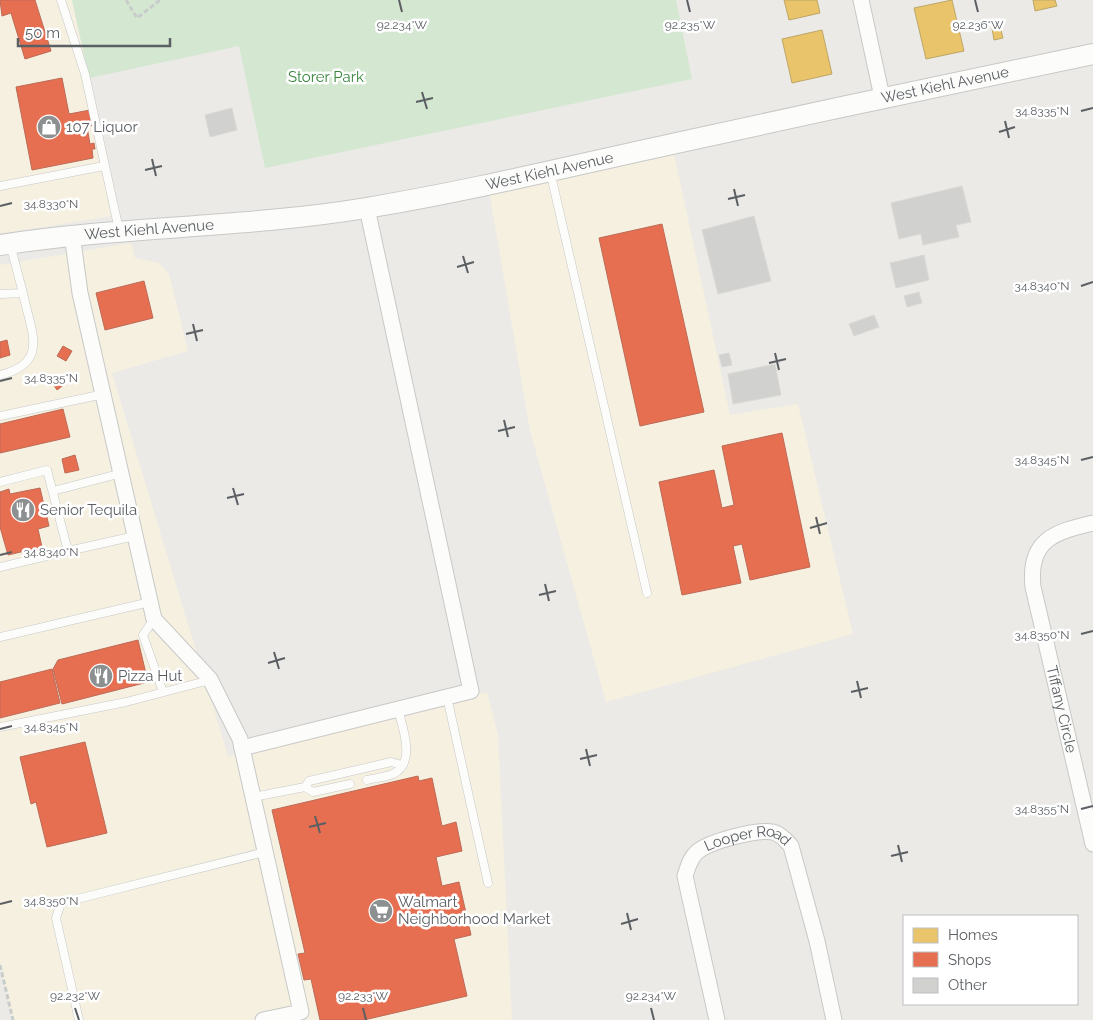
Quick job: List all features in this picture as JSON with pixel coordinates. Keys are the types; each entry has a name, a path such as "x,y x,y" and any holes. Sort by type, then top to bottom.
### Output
{"street":[{"path":"861,0 882,97"},
{"name":"West Kiehl Avenue","path":"5,245 72,234 244,224 367,208 550,171 882,97 1093,54"},
{"path":"242,748 471,691 367,208"},
{"path":"72,234 80,292 154,619 210,679 242,748 302,1016 263,1020"},
{"name":"Tiffany Circle","path":"1093,523 1060,530 1046,540 1036,553 1031,570 1033,587 1093,844"},
{"name":"Looper Road","path":"717,1020 686,876 688,863 696,852 708,845 734,837 766,832 775,833 786,839 791,846 817,941 834,1020"}],"lane":[{"path":"61,0 85,74 119,230"},
{"path":"0,186 104,166"},
{"path":"550,171 647,593"},
{"path":"0,375 26,365 32,354 34,343 22,293 5,245"},
{"path":"0,294 22,293"},
{"path":"0,416 104,394"},
{"path":"0,482 48,470 68,551"},
{"path":"53,490 122,473"},
{"path":"0,566 135,536"},
{"path":"0,637 150,602"},
{"path":"154,619 143,635 163,692"},
{"path":"0,727 163,692 210,679"},
{"path":"448,697 488,883"},
{"path":"367,780 395,774 402,765 407,746 398,709"},
{"path":"305,787 309,781 373,766 392,762 402,765"},
{"path":"253,796 305,787 313,792 350,784"},
{"path":"79,1020 56,918 61,903 265,852"}],"path":[{"path":"126,0 137,18 160,0"},
{"path":"0,965 14,1020"}],"shaded area":[{"path":"0,0 72,0 89,78 112,216 0,234"},
{"path":"672,144 730,415 798,404 853,634 606,702 530,431 488,185"},
{"path":"131,243 135,258 159,263 169,274 188,351 112,373 228,756 487,692 498,735 512,1020 13,1020 0,965 0,265"}],"green space":[{"name":"Storer Park","path":"72,0 676,0 692,79 265,168 239,46 89,78"}],"building: Homes":[{"path":"784,0 817,0 820,13 789,20"},
{"path":"952,0 964,51 926,59 914,8"},
{"path":"1033,0 1055,0 1057,6 1035,11"},
{"path":"1000,26 1003,38 994,40 992,28"},
{"path":"822,30 832,74 792,83 782,39"}],"building: Shops":[{"path":"0,0 35,0 51,51 25,59 11,13 2,16"},
{"path":"62,78 69,114 90,110 93,125 87,127 90,144 94,143 95,149 92,149 93,158 32,170 16,87"},
{"path":"662,224 704,412 640,426 599,238"},
{"path":"144,281 153,318 105,330 96,293"},
{"path":"7,340 10,355 0,358 0,342"},
{"path":"63,346 72,351 66,361 57,356"},
{"path":"59,376 65,384 57,390 51,381"},
{"path":"63,409 70,437 0,453 0,424"},
{"path":"782,433 810,567 750,580 742,544 733,546 741,583 682,595 659,482 714,470 722,508 734,505 722,446"},
{"path":"75,455 79,470 65,473 62,459"},
{"name":"Senior Tequila","path":"40,488 49,526 38,529 42,547 8,555 0,527 0,492 9,489 10,494"},
{"name":"Pizza Hut","path":"138,640 148,682 62,704 53,669 58,660"},
{"path":"52,669 60,703 0,718 0,682"},
{"path":"85,742 107,833 47,847 36,802 31,804 20,757"},
{"name":"Walmart Neighborhood Market","path":"418,776 419,781 432,778 442,826 456,822 462,851 436,857 442,886 459,882 471,935 454,939 467,996 364,1020 320,1020 311,979 304,980 298,954 305,953 272,810"}],"building: Other":[{"path":"232,108 237,130 210,137 205,115"},
{"path":"962,186 971,222 956,225 959,237 923,245 921,234 899,239 891,203"},
{"path":"754,216 771,281 718,294 702,230"},
{"path":"924,255 929,280 896,288 890,263"},
{"path":"919,292 922,303 907,307 904,296"},
{"path":"874,315 879,327 854,336 849,324"},
{"path":"729,353 732,365 722,367 719,355"},
{"path":"775,364 781,395 733,404 728,374"}],"place":[{"name":"107 Liquor","path":"49,127"},
{"name":"Senior Tequila","path":"23,510"},
{"name":"Pizza Hut","path":"101,676"},
{"name":"Walmart Neighborhood Market","path":"381,911"}]}
